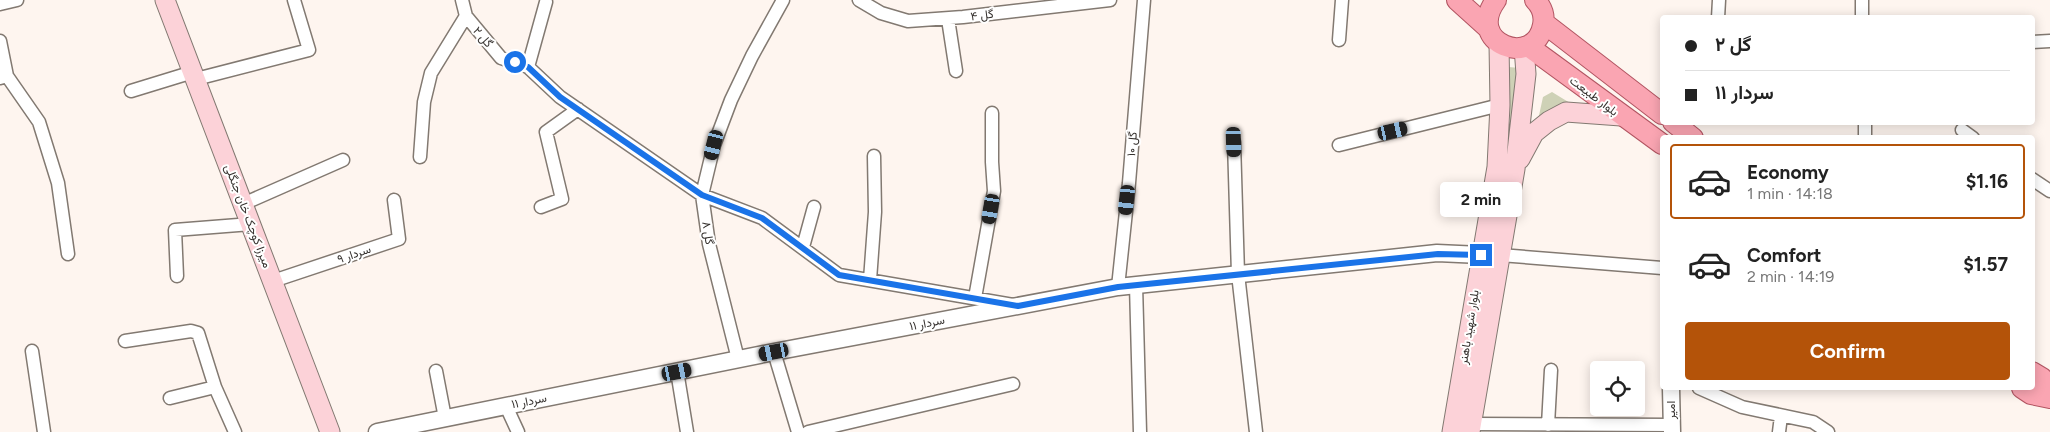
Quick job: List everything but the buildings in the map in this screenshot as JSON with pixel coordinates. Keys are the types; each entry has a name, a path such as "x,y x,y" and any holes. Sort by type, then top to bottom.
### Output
{"main road":[{"name":"میرزا کوچک خان جنگلی","path":"165,0 330,432"},
{"path":"1457,0 1508,48 1526,47 1536,40 1542,32 1544,23 1543,13 1535,0"},
{"path":"1494,36 1487,18 1490,8 1496,0"},
{"path":"1544,23 1660,112"},
{"name":"بلوار شهید باهنر","path":"1452,432 1497,167 1500,105 1494,36"},
{"name":"بلوار شهید باهنر","path":"1471,428 1515,169 1526,74 1526,47"},
{"name":"بلوار طبیعت","path":"1526,47 1660,143"},
{"path":"1515,169 1534,133 1566,112 1621,116"}],"street":[{"path":"0,4 17,0"},
{"path":"131,92 309,50 294,0"},
{"name":"گل ۲","path":"462,0 466,16 501,58 528,67 560,97 702,195 762,218 839,275 1018,306"},
{"name":"گل ۸","path":"738,359 709,244 702,195 714,145 731,100 752,56 784,0"},
{"name":"گل ۴","path":"859,0 880,13 908,21 1110,0"},
{"name":"گل ۱۰","path":"1118,287 1144,0"},
{"path":"1338,40 1342,0"},
{"path":"1718,15 1719,0"},
{"path":"1862,0 1862,15"},
{"path":"528,67 546,2"},
{"path":"420,157 424,102 431,73 466,16"},
{"path":"948,18 956,70"},
{"path":"0,41 3,77 39,122 58,183 68,254"},
{"path":"2035,42 2050,41"},
{"path":"1339,144 1500,105"},
{"path":"541,207 562,199 546,132 578,109"},
{"path":"975,298 994,191 992,113"},
{"path":"1962,130 1969,135"},
{"path":"1234,142 1238,274 1256,432"},
{"path":"870,280 875,212 874,156"},
{"path":"243,204 343,160"},
{"path":"2035,181 2050,191"},
{"name":"سردار ۹","path":"273,281 399,239 394,200"},
{"path":"803,247 814,207"},
{"path":"177,276 175,230 251,224"},
{"name":"سردار ۱۱","path":"377,432 738,359 1118,287 1438,254 1481,255"},
{"path":"1500,255 1660,268"},
{"path":"1136,285 1140,432"},
{"path":"125,341 195,331 198,333 215,387 236,432"},
{"path":"32,351 44,432"},
{"path":"774,352 798,432"},
{"path":"1548,425 1551,370"},
{"path":"436,372 445,418"},
{"path":"677,372 687,432"},
{"path":"808,432 1013,384"},
{"path":"170,398 215,387"},
{"name":"امیر","path":"1671,390 1672,429"},
{"path":"1704,390 1742,407 1813,422 1828,432"},
{"path":"506,406 518,432"},
{"path":"1779,432 1781,416"},
{"path":"1471,428 1548,425 1672,429"}],"green space":[{"path":"1508,67 1521,68 1510,126"},
{"path":"1552,92 1570,103 1538,120 1543,97"}],"route":[{"path":"515,62 528,67 560,97 702,195 762,218 839,275 1018,306 1118,287 1438,254 1481,255"}]}
